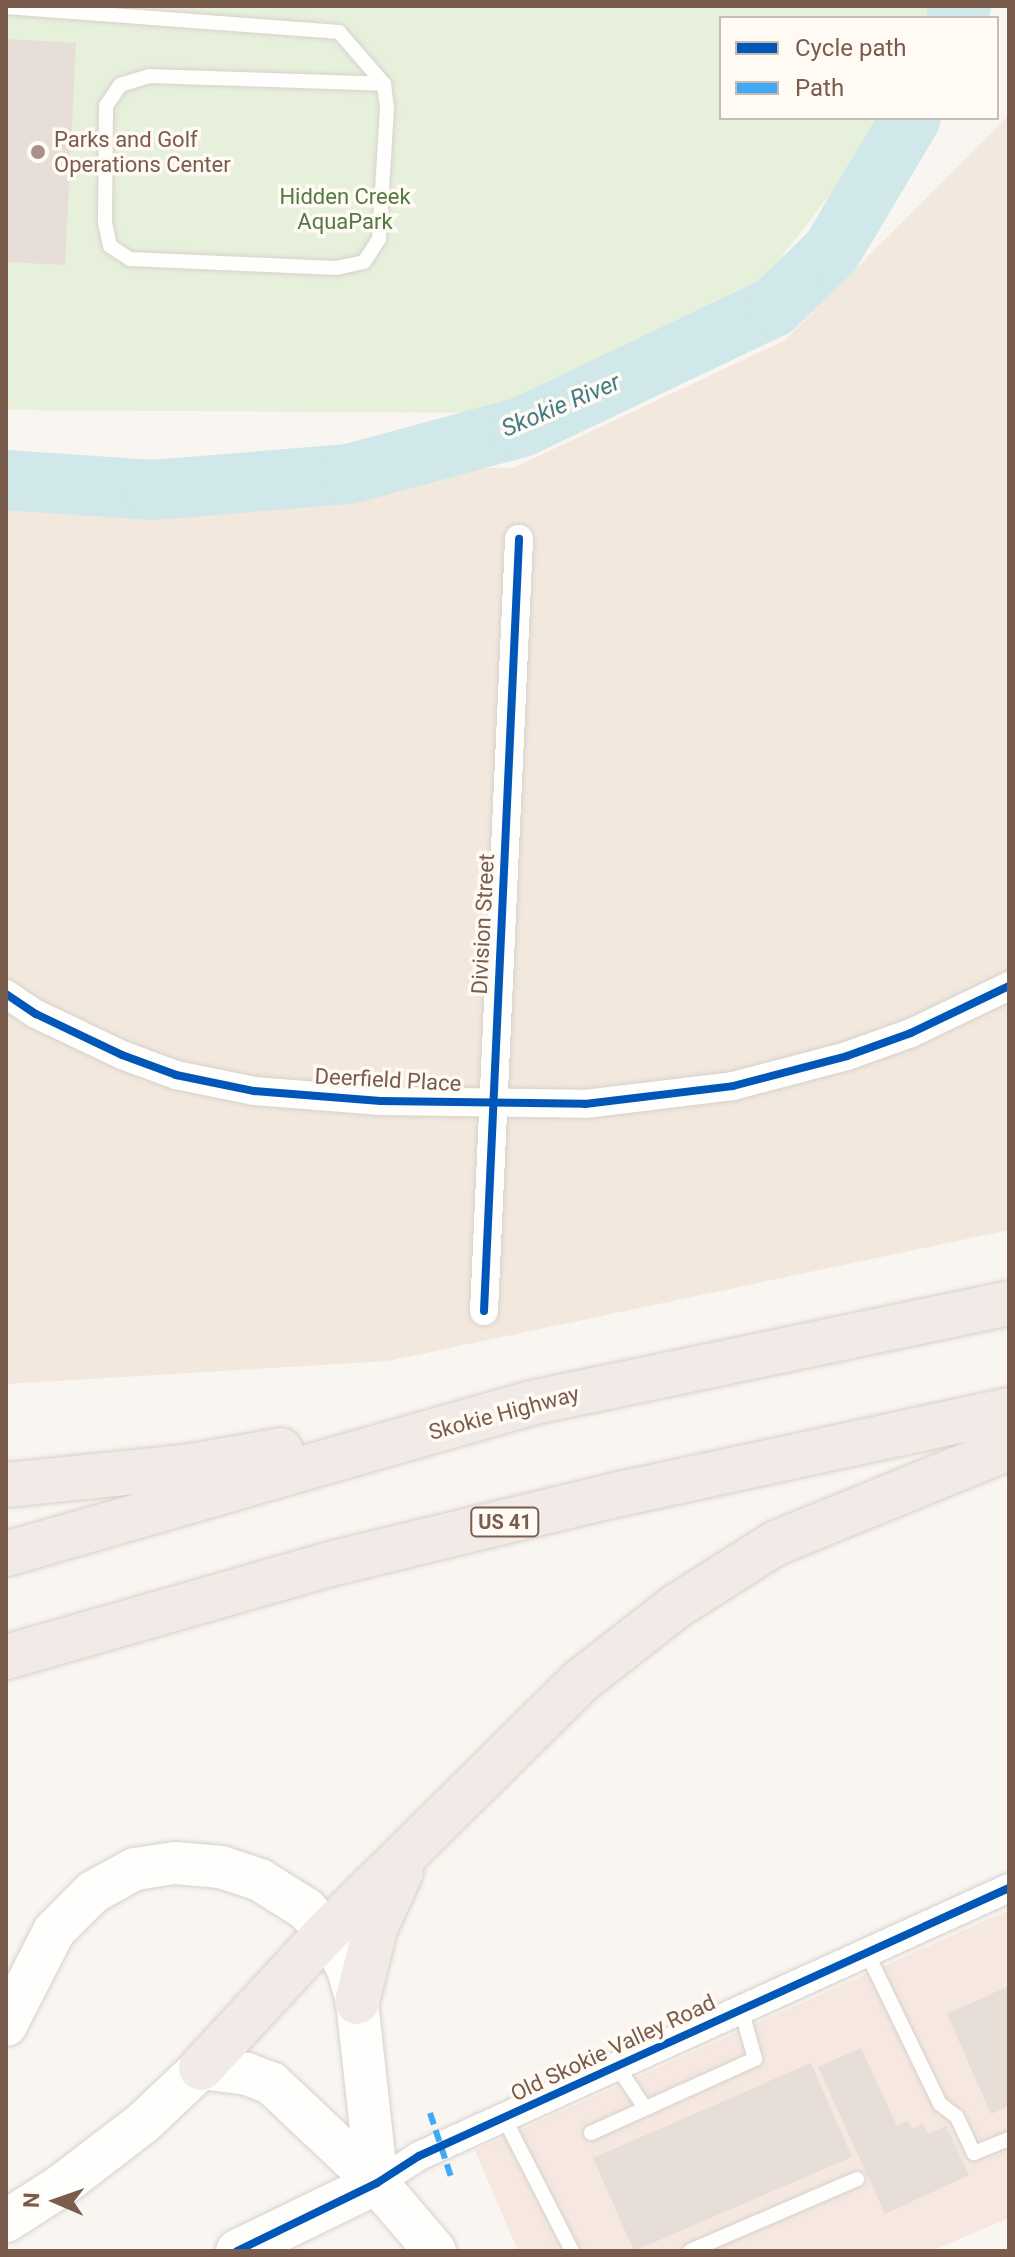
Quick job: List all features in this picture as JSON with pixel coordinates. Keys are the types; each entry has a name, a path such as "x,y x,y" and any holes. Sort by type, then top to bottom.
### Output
{"highway":[{"name":"Skokie Highway","path":"6,1554 531,1403 1009,1303"},
{"path":"6,1485 192,1466 531,1403"},
{"name":"US 41","path":"6,1657 338,1562 620,1494 1009,1410"},
{"path":"201,2068 327,1932 582,1680 675,1607 776,1543 1009,1448"},
{"path":"357,2002 375,1929 412,1848"}],"street":[{"name":"Division Street","path":"484,1311 491,1103 519,539"},
{"name":"Deerfield Place","path":"6,994 36,1014 122,1055 176,1075 254,1091 381,1101 627,1102 733,1086 847,1056 911,1033 1009,986"},
{"path":"6,2025 54,1931 93,1892 135,1869 175,1863 221,1867 260,1880 306,1909 327,1932 347,1966 357,2002 377,2183"},
{"name":"Old Skokie Valley Road","path":"237,2251 377,2183 419,2156 1009,1888"},
{"path":"6,2221 62,2185 144,2122 201,2068 247,2074 271,2083 377,2183 435,2251"}],"lane":[{"path":"6,7 339,32 384,84 387,108 379,239 364,262 336,268 130,259 110,246 105,222 106,106 120,85 149,76 384,84"},
{"path":"867,1953 940,2104 957,2117 974,2153 1009,2139"},
{"path":"591,2133 755,2059 741,2009"},
{"path":"617,2066 645,2108"},
{"path":"504,2118 572,2251"},
{"path":"690,2251 857,2179"}],"shaded area":[{"path":"1009,115 1009,1230 388,1361 6,1384 6,464 513,468 784,341"},
{"path":"1009,1910 1009,2218 931,2251 518,2251 475,2150"}],"green space":[{"name":"Hidden Creek AquaPark","path":"6,6 977,6 970,16 719,16 719,120 888,120 752,294 494,413 6,410"}],"building":[{"name":"Parks and Golf Operations Center","path":"6,39 76,43 65,265 6,262"},
{"path":"1009,1986 1009,2106 991,2114 947,2014"},
{"path":"861,2048 897,2126 908,2121 912,2129 923,2123 928,2134 946,2126 969,2175 885,2214 818,2067"},
{"path":"811,2063 852,2157 634,2251 593,2158"}],"waterway":[{"name":"Skokie River","path":"957,16 961,6"},
{"name":"Skokie River","path":"6,480 153,490 349,474 522,427 774,307 831,252 910,120"}],"marked path":[{"path":"430,2113 452,2180"}],"cycle path":[{"path":"484,1311 519,539"},
{"path":"6,994 36,1014 122,1055 176,1075 254,1091 381,1101 585,1104 733,1086 847,1056 911,1033 1009,986"},
{"path":"237,2251 377,2183 419,2156 1009,1888"}],"place":[{"name":"Parks and Golf Operations Center","path":"38,152"}]}
